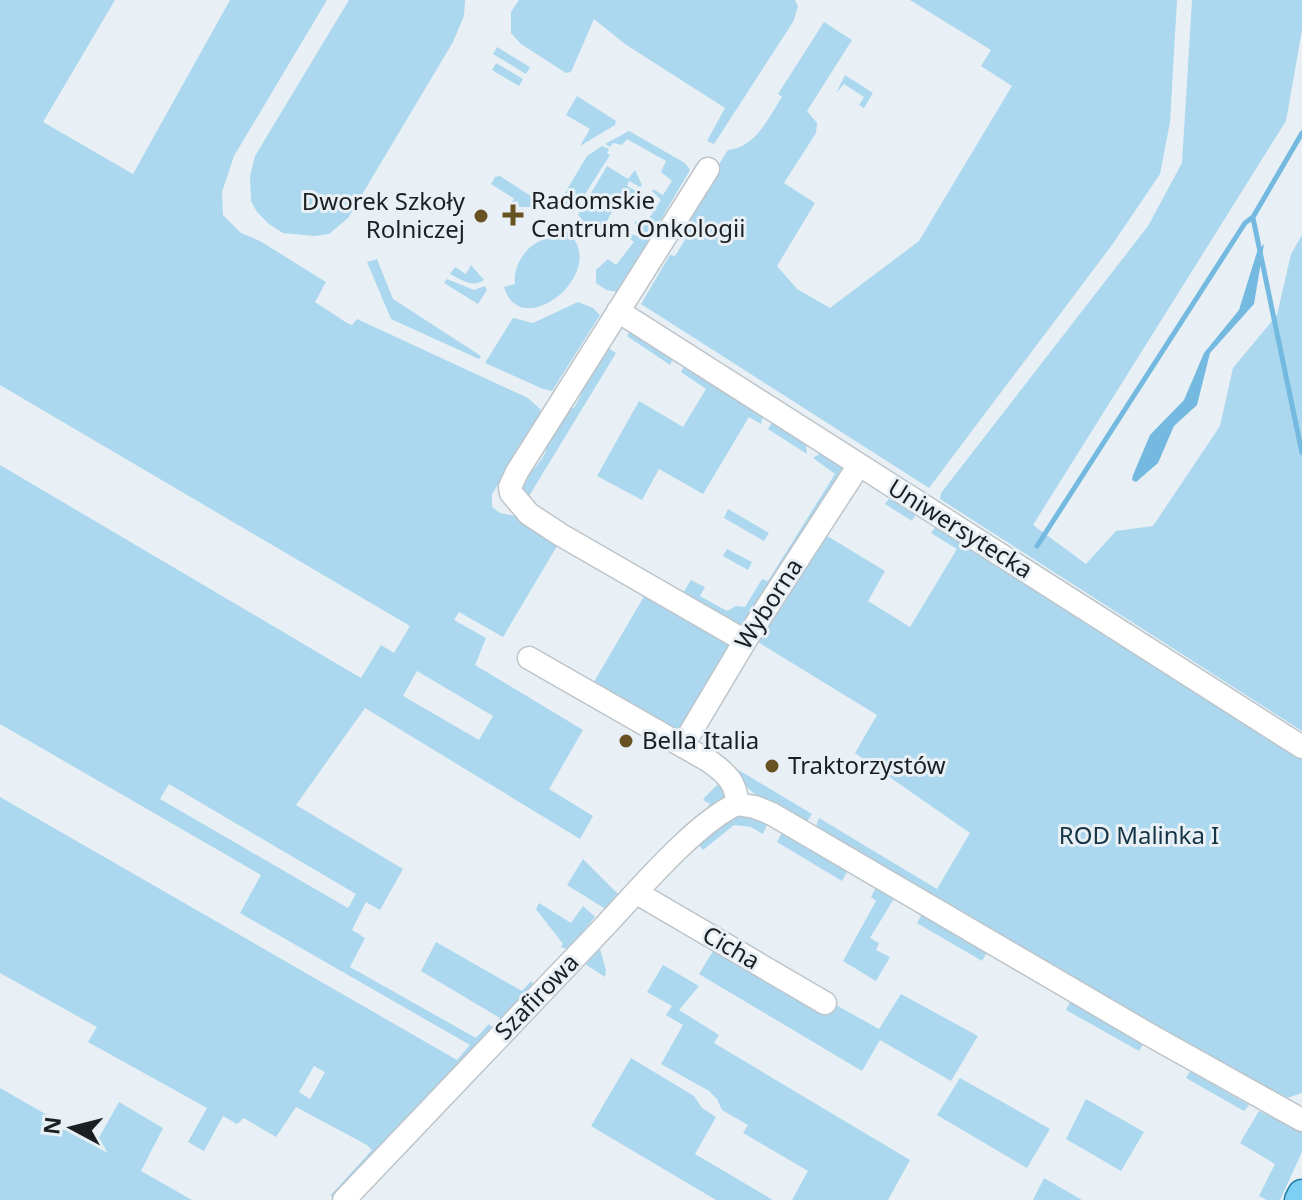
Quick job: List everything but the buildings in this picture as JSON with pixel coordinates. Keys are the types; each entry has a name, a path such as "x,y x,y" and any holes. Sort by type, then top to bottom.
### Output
{"main road":[{"path":"1299,1200 1302,1194"}],"street":[{"path":"708,169 510,487 516,502 561,535 745,641"},
{"name":"Uniwersytecka","path":"618,311 1302,747"},
{"name":"Wyborna","path":"683,745 745,641 859,465"},
{"path":"529,658 683,745 724,772 733,783 737,804 772,814 1148,1034 1302,1120"},
{"name":"Szafirowa","path":"344,1200 637,893 700,830 737,804"},
{"name":"Cicha","path":"637,893 825,1003"}],"green space":[{"path":"0,0 115,0 43,122 133,174 230,0 327,0 234,156 222,192 223,215 241,233 260,241 326,282 315,302 347,323 352,325 357,319 528,398 541,410 492,494 492,507 500,513 520,517 560,541 503,637 459,612 454,620 486,638 475,665 583,730 549,789 593,816 580,839 365,708 296,805 403,869 380,910 366,902 352,930 365,938 350,967 476,1038 489,1024 496,1031 338,1196 330,1196 372,1150 367,1145 296,1107 276,1137 244,1118 237,1124 223,1116 204,1151 188,1142 207,1108 88,1042 97,1027 0,973 0,797 457,1060 470,1045 240,913 261,875 0,724 0,465 361,678 381,645 394,653 410,626 0,385","holes":["417,671 493,716 479,740 403,696","169,784 356,894 348,908 160,799","314,1066 325,1072 310,1099 299,1092"]},
{"path":"349,0 465,0 464,16 453,42 348,218 329,234 283,233 257,212 251,201 250,176 255,156"},
{"path":"519,0 795,0 798,7 793,22 714,144 707,141 725,108 625,44 594,19 571,72 566,73 521,44 511,33 511,12"},
{"path":"910,0 1177,0 1170,122 1160,174 1112,245 929,488 641,304 670,255 675,256 685,240 675,234 728,150 746,144 760,131 782,97 778,94 824,22 852,40 807,111 817,123 816,133 784,183 815,203 777,266 797,289 830,308 919,241 1012,86 981,66 991,50"},
{"path":"1192,0 1302,0 1302,30 1286,121 1033,525 1086,564 1116,531 1153,526 1220,426 1233,368 1277,315 1291,254 1302,235 1302,731 940,499 941,493 1148,226 1182,163"},
{"path":"497,47 530,67 526,74 493,54"},
{"path":"496,63 523,79 519,86 492,70"},
{"path":"845,75 873,93 864,108 859,105 864,97 844,84 836,93"},
{"path":"577,96 616,121 615,125 580,146 590,129 566,115"},
{"path":"629,131 685,163 690,170 618,292 606,290 596,283 596,270 608,259 616,265 634,242 626,236 627,233 638,236 641,230 634,223 636,221 644,226 661,200 653,189 663,195 672,181 661,172 666,161 627,139 622,145 613,143 610,147 605,144"},
{"path":"602,146 609,149 607,153 610,155 573,213 559,203 587,156"},
{"path":"607,166 628,179 635,170 642,185 640,187 629,181 627,186 637,194 634,197 623,192 620,198 631,207 627,210 616,204 607,221 611,228 588,226 578,215"},
{"path":"500,176 542,203 538,207 520,207 512,202 515,196 513,198 491,184 495,177"},
{"path":"556,225 574,240 580,257 575,275 563,292 547,303 530,308 515,303 504,287 515,284 520,260 531,246 554,239"},
{"path":"377,259 393,299 481,356 479,359 391,319 367,262"},
{"path":"471,265 484,280 471,283 450,274 455,267 466,274"},
{"path":"447,279 474,290 485,286 487,290 478,304 444,283"},
{"path":"578,302 593,308 600,315 552,391 485,363 513,318 533,323"},
{"path":"630,330 673,358 670,365 627,336"},
{"path":"605,346 616,353 526,501 519,488 544,455 567,407 574,408 581,395 578,391"},
{"path":"684,367 763,416 761,424 749,417 703,494 659,469 642,500 597,476 639,401 683,427 706,389 681,372"},
{"path":"773,421 806,444 807,454 768,429"},
{"path":"821,453 845,470 742,628 683,593 691,580 705,587 700,596 727,611 736,606 745,607 762,579 768,581 835,474 813,458"},
{"path":"889,499 917,512 912,521 885,504"},
{"path":"728,509 769,533 764,541 724,518"},
{"name":"ROD Malinka I","path":"937,525 1302,757 1302,1093 1287,1098 1271,1096 815,829 819,818 937,889 970,833 855,753 877,715 758,642 824,534 885,571 868,601 910,627 957,549 931,533"},
{"path":"727,549 752,562 748,570 723,556"},
{"path":"646,593 731,643 680,735 591,687"},
{"path":"737,769 812,814 806,823 757,796 741,781"},
{"path":"720,782 726,796 716,806 707,807 710,804 703,800"},
{"path":"741,815 768,823 763,834 751,827 734,825 703,850 698,844 724,823"},
{"path":"783,831 848,870 842,881 777,842"},
{"path":"583,859 617,893 623,894 607,910 567,885"},
{"path":"876,887 895,897 870,938 879,943 876,950 890,957 876,981 843,961 876,901 871,897"},
{"path":"539,903 571,923 583,906 595,917 585,929 589,934 569,950 561,947 563,944 536,909"},
{"path":"922,914 987,952 982,961 917,923"},
{"path":"436,942 522,991 531,981 536,988 505,1021 421,971"},
{"path":"716,946 832,1011 836,1005 879,1029 901,994 978,1036 951,1081 880,1040 862,1071 699,974"},
{"path":"600,949 606,970 605,977 585,964"},
{"path":"663,965 699,986 679,1010 719,1035 714,1043 910,1160 888,1200 792,1200 808,1171 743,1133 748,1125 722,1110 709,1091 661,1064 683,1025 666,1015 672,1006 647,992"},
{"path":"1071,1000 1143,1044 1139,1051 1066,1010"},
{"path":"631,1058 694,1096 702,1108 716,1117 695,1154 773,1200 716,1200 591,1126"},
{"path":"1190,1071 1249,1105 1244,1111 1186,1078"},
{"path":"960,1078 1050,1129 1027,1168 937,1115"},
{"path":"0,1088 96,1143 119,1102 163,1128 141,1171 192,1200 0,1200"},
{"path":"1086,1099 1144,1132 1121,1171 1066,1139"},
{"path":"1259,1111 1302,1132 1302,1152 1280,1200 1267,1200 1259,1196 1275,1164 1240,1143"},
{"path":"1044,1178 1082,1200 1033,1200"}],"shaded area":[{"path":"1264,244 1254,304 1210,353 1197,405 1174,426 1158,463 1136,482 1132,480 1150,435 1184,400 1204,353 1239,310 1257,252"}],"waterway":[{"path":"1037,546 1245,223 1253,217 1302,133"},
{"path":"1253,218 1302,453"}],"place":[{"name":"Radomskie Centrum Onkologii","path":"513,215"},
{"name":"Dworek Szkoły Rolniczej","path":"481,216"},
{"name":"Bella Italia","path":"626,741"},
{"name":"Traktorzystów","path":"772,766"}]}
